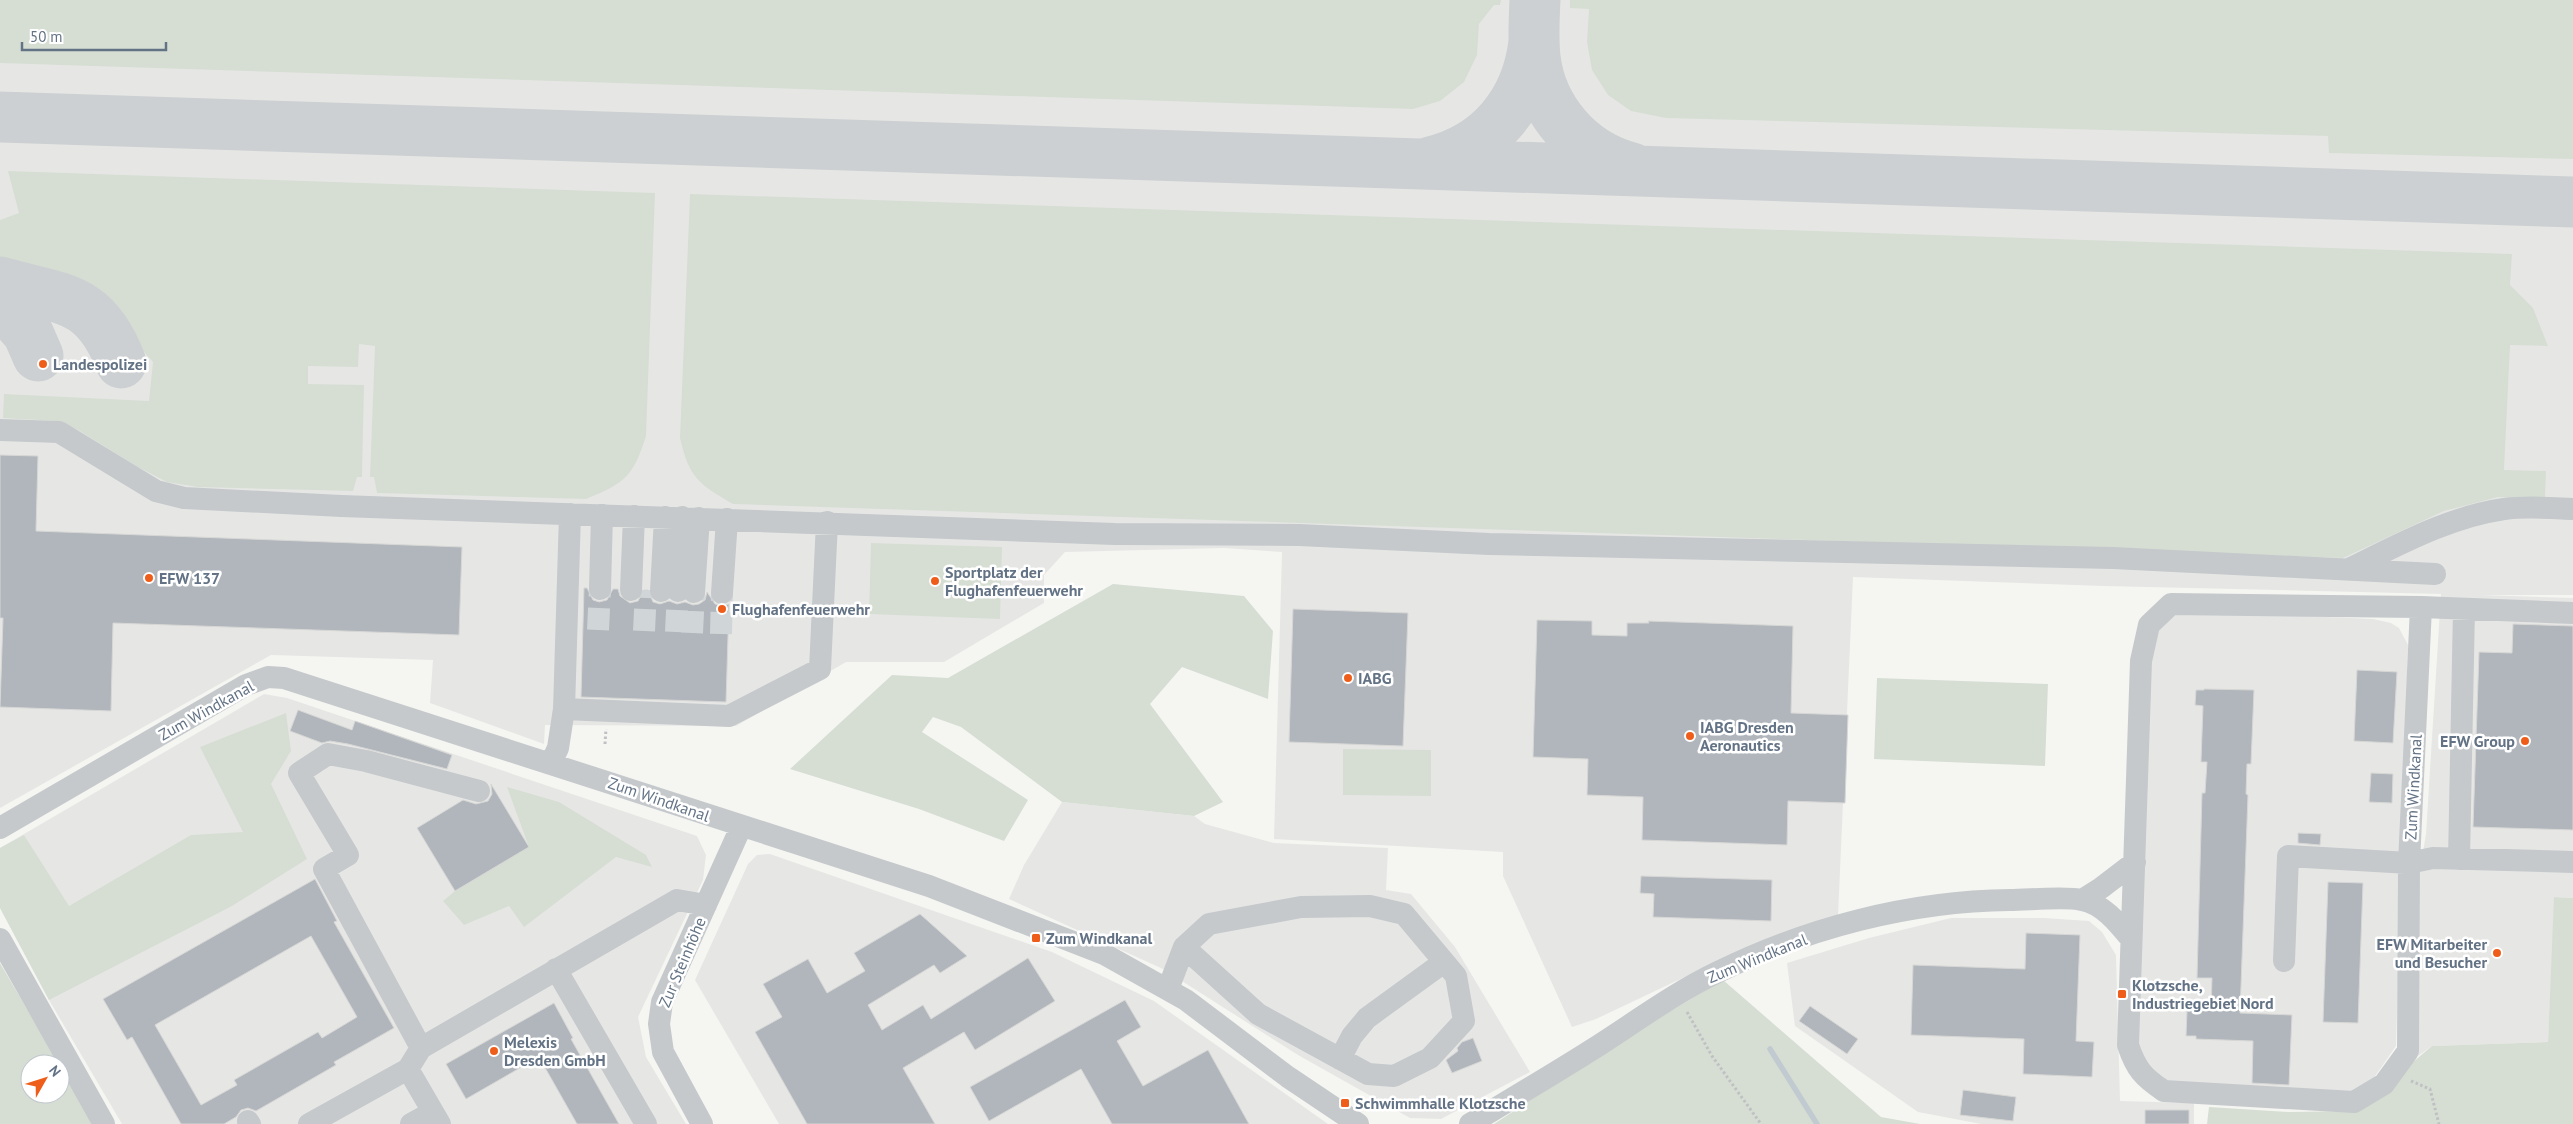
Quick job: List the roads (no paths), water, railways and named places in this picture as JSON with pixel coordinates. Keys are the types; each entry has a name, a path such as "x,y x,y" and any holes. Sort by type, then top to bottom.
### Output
{"street":[{"path":"0,430 59,432 156,491 184,498 1115,534 1299,535 1489,544 2113,558 2435,574"},
{"path":"2348,570 2430,530 2478,514 2505,509 2573,509"},
{"path":"551,763 558,748 564,709 570,514"},
{"path":"662,591 666,517"},
{"path":"662,591 666,517"},
{"path":"662,591 666,517"},
{"path":"662,591 666,517"},
{"path":"564,709 729,716 820,668 827,522"},
{"name":"Zum Windkanal","path":"2171,604 2421,607 2410,863 2408,1051 2384,1084 2354,1102 2164,1091 2144,1078 2134,1062 2128,1045 2141,662 2149,624 2171,604"},
{"path":"2421,607 2573,613"},
{"path":"2460,858 2464,609"},
{"name":"Zum Windkanal","path":"0,828 246,685 268,677 284,678 551,763 741,827 929,886 1104,954 1168,989 1288,1077 1358,1124"},
{"path":"421,1048 324,869 348,855 299,773 328,754 366,761 479,791"},
{"name":"Zur Steinhöhe","path":"702,1124 663,1052 659,1024 662,1002 741,827"},
{"path":"2284,961 2288,856 2410,863 2433,858 2573,862"},
{"path":"2082,900 2135,862"},
{"path":"309,1124 408,1069 421,1048 677,900 706,906"},
{"name":"Zum Windkanal","path":"1470,1124 1576,1060 1677,994 1718,972 1780,945 1863,920 1915,909 1973,902 2082,900 2103,910 2117,920 2131,939"},
{"path":"1168,989 1184,947 1209,924 1301,907 1370,906 1404,914 1456,976 1464,1021 1430,1058 1394,1076 1368,1074 1258,1014 1184,947"},
{"path":"0,939 104,1124"},
{"path":"1340,1059 1352,1036 1367,1018 1444,962"},
{"path":"556,969 646,1124"},
{"path":"408,1069 437,1118 411,1124"}],"waterway":[{"path":"1770,1049 1817,1124"}],"tunnel":[{"path":"598,630 600,589"},
{"path":"644,631 646,590"},
{"path":"676,632 678,591"},
{"path":"692,633 694,592"},
{"path":"721,634 722,593"}],"place":[{"name":"Landespolizei","path":"43,364"},
{"name":"EFW 137","path":"149,578"},
{"name":"Sportplatz der Flughafenfeuerwehr","path":"935,581"},
{"name":"Flughafenfeuerwehr","path":"722,609"},
{"name":"IABG","path":"1348,678"},
{"name":"IABG Dresden Aeronautics","path":"1690,736"},
{"name":"EFW Group","path":"2525,741"},
{"name":"Zum Windkanal","path":"1036,938"},
{"name":"EFW Mitarbeiter und Besucher","path":"2497,953"},
{"name":"Klotzsche, Industriegebiet Nord","path":"2122,994"},
{"name":"Melexis Dresden GmbH","path":"494,1051"},
{"name":"Schwimmhalle Klotzsche","path":"1345,1103"}]}
